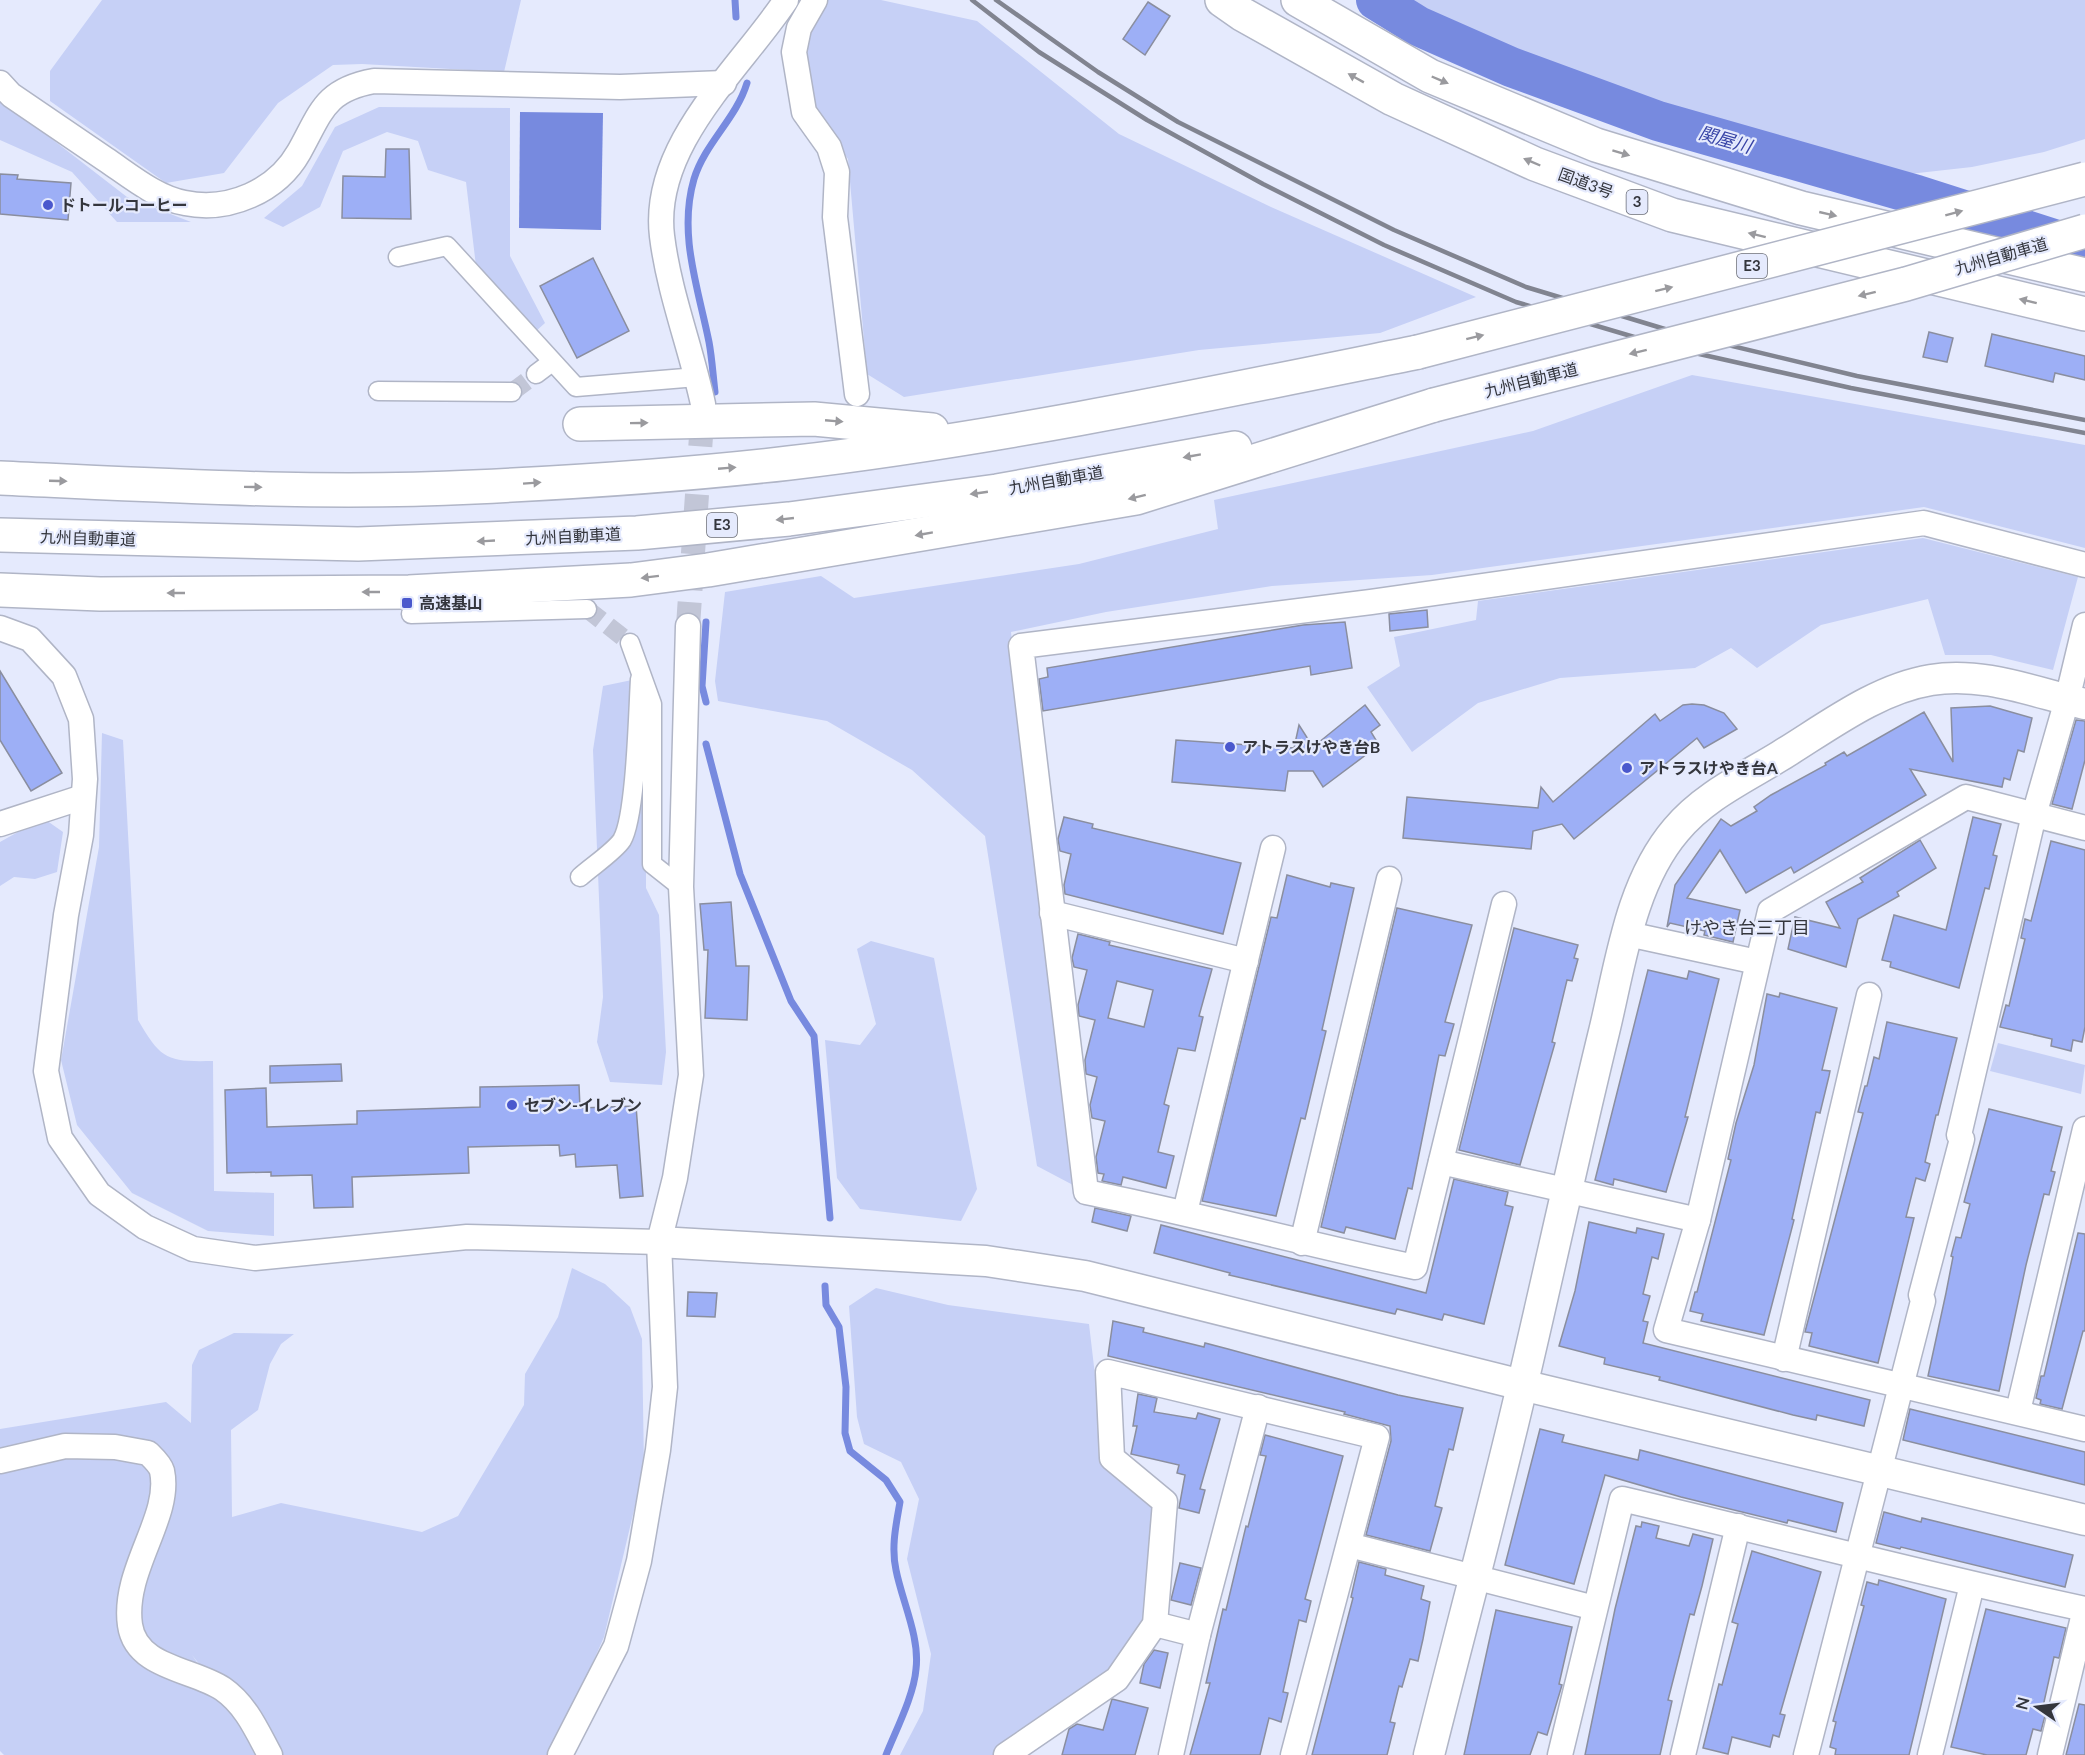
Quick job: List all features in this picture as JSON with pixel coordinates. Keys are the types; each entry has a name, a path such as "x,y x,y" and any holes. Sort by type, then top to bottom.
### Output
{"highway":[{"name":"国道3号","path":"1222,0 1242,14 1393,99 1535,164 1672,215 2085,314"},
{"path":"1298,0 1430,76 1596,145 1801,208 2085,275"},
{"name":"E3","path":"0,478 339,489 473,488 788,463 989,434 1216,393 1418,352 2085,179"},
{"name":"九州自動車道","path":"0,535 358,544 637,533 789,519 997,490 1211,453 1434,405 1906,284 2085,231"},
{"path":"0,590 100,594 409,592 631,580 708,570 1136,498 1434,405"},
{"path":"580,424 813,419 989,434"}],"street":[{"path":"703,404 662,235 664,185 687,133 786,0"},
{"path":"815,0 800,28 794,52 804,112 829,147 837,172 835,217 857,394"},
{"path":"0,83 11,95 147,187 184,203 216,205 247,198 277,180 297,155 330,99 351,85 374,81 620,87 724,83"},
{"path":"398,257 447,246 576,387 697,377"},
{"path":"536,374 552,362"},
{"path":"378,391 512,392"},
{"path":"1504,904 1415,1267 1302,1243 1185,1212 1086,1192 1021,646 1371,602 1924,523 2085,565"},
{"path":"411,614 587,609"},
{"path":"1806,1755 1923,1301 1921,1295 1962,1139 1959,1135 2034,815 2076,702 2085,625"},
{"path":"560,1755 616,1646 639,1561 658,1450 665,1387 659,1242 677,1167 691,1075 681,887 688,626"},
{"path":"0,628 30,639 64,676 81,719 83,797 81,835 66,915 46,1071 60,1138 99,1194 145,1227 193,1249 255,1258 467,1237 659,1242 1019,1264 1085,1276 1522,1385 2085,1520"},
{"path":"630,642 652,704 652,864 681,887"},
{"path":"580,877 622,840 628,817 634,770 641,671"},
{"path":"1429,1755 1522,1385 1628,934 1641,889 1656,858 1675,830 1698,808 1858,708 1901,688 1932,680 1972,679 2076,702"},
{"path":"2085,828 1966,796 1770,911 1698,1220 1666,1330 2085,1429"},
{"path":"0,824 83,797"},
{"path":"1185,1212 1273,848"},
{"path":"1302,1243 1389,879"},
{"path":"1052,913 1246,961"},
{"path":"1628,934 1757,962"},
{"path":"1784,1359 1869,995"},
{"path":"2018,1412 2085,1129"},
{"path":"1441,1162 1698,1220"},
{"path":"1006,1755 1117,1680 1155,1624 1165,1502 1112,1458 1108,1372 1377,1437 1293,1755"},
{"path":"1171,1755 1198,1635 1258,1407"},
{"path":"0,1461 65,1446 115,1447 148,1453 162,1468 161,1507 139,1560 129,1609 130,1627 139,1647 153,1658 223,1689 247,1711 270,1755"},
{"path":"1560,1755 1622,1498 1858,1554 1972,1585 2085,1609 2050,1755"},
{"path":"1683,1755 1738,1526"},
{"path":"1349,1545 1595,1608"},
{"path":"1930,1755 1972,1585"},
{"path":"1155,1624 1198,1635"}],"shaded area":[{"path":"102,0 521,0 504,72 362,64 333,65 278,103 224,173 166,183 50,101 50,71"},
{"path":"825,0 881,0 977,21 1119,134 1271,207 1476,297 1380,333 1199,350 904,397 867,374 848,159 812,109 802,47"},
{"path":"1388,0 2085,0 2085,139 2044,152 1972,167 1891,176 1791,142 1630,105"},
{"path":"0,99 127,197 191,222 117,222 72,172 0,140"},
{"path":"379,107 510,108 510,256 545,323 525,341 476,266 466,182 428,170 418,141 387,132 343,151 320,207 283,227 264,218 302,186 335,127"},
{"path":"1692,375 2085,445 2085,548 1924,507 1432,575 1272,586 1106,612 1011,632 1073,1185 1037,1166 985,836 912,770 827,721 718,701 715,681 725,592 821,576 854,598 1079,564 1218,529 1214,500 1533,431"},
{"path":"1923,538 2078,577 2053,670 1991,655 1945,655 1928,599 1821,625 1757,668 1731,648 1695,668 1560,678 1478,703 1412,752 1367,687 1400,666 1394,637 1476,620 1478,601"},
{"path":"632,680 646,736 646,888 659,915 666,1052 662,1085 610,1082 597,1042 603,997 593,750 603,686"},
{"path":"102,733 123,740 138,1020 153,1043 167,1056 186,1061 213,1061 214,1191 274,1193 274,1236 208,1231 132,1193 77,1125 61,1060 99,847"},
{"path":"43,818 63,832 57,872 35,879 14,877 0,886 0,842"},
{"path":"871,941 934,958 977,1189 961,1221 860,1209 837,1178 825,1040 860,1045 876,1024 857,949"},
{"path":"1998,1043 2085,1065 2081,1094 1990,1071"},
{"path":"572,1268 605,1284 630,1307 642,1339 644,1468 604,1637 552,1755 4,1755 0,1751 0,1429 166,1402 191,1423 192,1365 199,1350 234,1333 294,1334 281,1344 270,1364 258,1410 231,1430 232,1517 281,1503 422,1532 458,1516 524,1405 525,1374 558,1317","holes":["192,1655 228,1700 246,1733"]},
{"path":"876,1288 948,1305 1089,1324 1106,1469 1155,1507 1144,1625 1111,1674 999,1755 900,1755 923,1711 931,1654 907,1559 919,1499 901,1462 864,1444 857,1417 849,1306"}],"water":[{"path":"520,112 603,113 601,230 519,228"}],"building":[{"path":"1148,2 1170,16 1145,55 1123,39"},
{"path":"386,149 409,149 411,219 342,218 343,176 385,177"},
{"path":"0,174 18,175 17,179 71,183 68,220 0,214"},
{"path":"593,258 629,331 577,358 540,286"},
{"path":"1929,332 1953,338 1947,362 1923,357"},
{"path":"1992,334 2085,356 2085,380 2055,373 2053,382 1985,366"},
{"path":"1427,610 1428,627 1390,631 1389,614"},
{"path":"1345,622 1352,668 1311,675 1310,666 1043,711 1039,679 1048,677 1047,668 1303,625"},
{"path":"0,671 62,773 31,791 0,740"},
{"name":"アトラスけやき台B","path":"1365,705 1380,725 1371,732 1379,745 1323,787 1313,771 1288,771 1285,791 1172,782 1176,740 1294,748 1299,725 1313,747"},
{"name":"アトラスけやき台A","path":"1683,705 1704,705 1724,713 1737,729 1704,748 1697,738 1574,839 1562,824 1533,831 1531,849 1403,838 1407,797 1538,808 1541,787 1553,802 1655,714 1660,721"},
{"path":"1990,706 2032,718 2024,752 2018,750 2010,780 2004,778 2002,787 1910,769 1926,795 1794,873 1791,867 1746,893 1720,850 1687,898 1740,910 1733,942 1704,935 1705,931 1670,923 1667,927 1675,885 1721,819 1731,826 1757,811 1754,807 1771,795 1826,765 1825,763 1844,752 1847,756 1924,712 1953,762 1951,708"},
{"path":"2076,720 2085,721 2085,760 2072,809 2052,804"},
{"path":"1064,817 1093,824 1092,828 1241,863 1223,934 1065,894 1064,885 1071,854 1060,851 1058,839"},
{"path":"1973,817 2001,824 1993,855 1997,856 1989,889 1985,888 1959,988 1890,967 1891,962 1882,960 1894,915 1946,930"},
{"path":"1920,840 1936,868 1897,892 1899,896 1858,919 1846,967 1788,949 1795,917 1840,928 1826,902 1863,882 1860,878"},
{"path":"2051,841 2085,850 2085,1027 2082,1042 2073,1040 2071,1051 2051,1046 2052,1039 2000,1027 2006,1005 2009,1006 2025,939 2021,938 2025,919 2031,921"},
{"path":"1287,875 1330,887 1331,883 1354,888 1322,1030 1326,1031 1305,1119 1301,1118 1276,1216 1202,1201 1271,917 1277,918"},
{"path":"731,902 736,966 749,966 747,1020 705,1018 708,950 704,950 700,904"},
{"path":"1397,908 1472,925 1445,1022 1454,1024 1445,1056 1439,1055 1412,1189 1408,1188 1395,1239 1346,1227 1344,1233 1321,1227"},
{"path":"1514,928 1578,945 1574,958 1578,959 1572,981 1567,980 1552,1042 1555,1043 1520,1165 1459,1150"},
{"path":"1078,934 1110,942 1109,945 1212,969 1199,1016 1203,1017 1195,1051 1178,1048 1164,1104 1169,1106 1158,1152 1174,1156 1166,1188 1123,1177 1121,1185 1102,1181 1104,1174 1098,1173 1096,1157 1105,1121 1092,1118 1090,1105 1097,1077 1086,1074 1085,1060 1095,1020 1079,1016 1078,1005 1087,970 1074,967 1072,958","holes":["1117,981 1153,990 1144,1027 1108,1018"]},
{"path":"1648,970 1687,979 1689,971 1719,979 1685,1117 1688,1117 1666,1192 1614,1179 1613,1185 1595,1180"},
{"path":"1780,993 1837,1008 1822,1070 1830,1071 1829,1076 1820,1113 1816,1112 1792,1219 1794,1220 1764,1335 1701,1321 1703,1314 1690,1311 1731,1160 1728,1159 1736,1123 1754,1065 1767,994 1779,997"},
{"path":"1887,1022 1957,1038 1925,1162 1930,1164 1925,1181 1916,1178 1906,1217 1914,1218 1878,1363 1809,1346 1812,1333 1805,1332 1863,1113 1858,1112 1874,1057 1879,1059"},
{"path":"341,1064 342,1081 270,1083 270,1066"},
{"path":"579,1085 580,1108 636,1106 643,1196 620,1198 617,1165 576,1167 575,1154 560,1156 559,1145 468,1147 469,1173 352,1177 353,1207 314,1208 312,1175 271,1176 271,1172 227,1173 225,1090 266,1088 267,1127 357,1124 357,1111 480,1107 480,1087"},
{"path":"1989,1109 2062,1127 2051,1171 2055,1172 2049,1195 2044,1194 1999,1391 1928,1376 1953,1257 1951,1256 1956,1237 1961,1238 1970,1204 1964,1202"},
{"path":"1454,1179 1508,1192 1505,1205 1513,1207 1484,1324 1444,1314 1442,1320 1397,1309 1395,1314 1229,1275 1230,1273 1154,1253 1161,1225 1426,1293"},
{"path":"1095,1208 1131,1216 1127,1231 1092,1222"},
{"path":"1589,1222 1636,1233 1637,1228 1664,1234 1658,1259 1652,1257 1643,1294 1650,1296 1643,1321 1648,1322 1643,1343 1870,1400 1864,1426 1817,1415 1816,1420 1793,1415 1659,1380 1660,1377 1604,1364 1605,1358 1559,1346 1575,1291"},
{"path":"2078,1233 2085,1234 2085,1331 2083,1331 2062,1409 2040,1404 2041,1400 2036,1398 2041,1376 2044,1376"},
{"path":"688,1292 717,1293 715,1317 687,1316"},
{"path":"1113,1321 1144,1328 1143,1332 1204,1347 1205,1343 1398,1395 1463,1408 1453,1450 1449,1449 1435,1506 1442,1508 1430,1551 1366,1535 1391,1441 1390,1426 1344,1414 1345,1412 1108,1356"},
{"path":"1138,1394 1157,1398 1154,1412 1196,1419 1198,1413 1220,1419 1200,1489 1205,1490 1199,1513 1179,1508 1185,1475 1177,1473 1179,1465 1131,1454 1137,1426 1133,1426"},
{"path":"1910,1409 2085,1452 2085,1485 1903,1440"},
{"path":"1540,1429 1564,1435 1562,1442 1638,1460 1640,1450 1843,1503 1836,1532 1788,1520 1787,1523 1681,1497 1605,1475 1574,1584 1505,1565"},
{"path":"1265,1435 1343,1456 1305,1599 1311,1601 1306,1622 1299,1620 1283,1692 1288,1693 1281,1722 1269,1718 1260,1755 1190,1755 1210,1683 1206,1683 1223,1609 1226,1610 1266,1456 1260,1455"},
{"path":"1884,1512 1921,1522 1922,1518 2073,1555 2065,1587 1876,1543"},
{"path":"1642,1522 1659,1526 1656,1538 1689,1546 1693,1534 1713,1539 1702,1586 1694,1615 1690,1614 1668,1700 1672,1701 1660,1755 1585,1755 1615,1609 1636,1526 1641,1527"},
{"path":"1752,1551 1821,1572 1780,1714 1785,1715 1779,1737 1773,1735 1770,1747 1732,1737 1728,1754 1703,1748 1719,1684 1722,1685 1738,1624 1732,1622"},
{"path":"1359,1562 1386,1569 1385,1575 1424,1586 1421,1599 1430,1602 1418,1661 1410,1659 1402,1687 1399,1686 1390,1722 1395,1723 1387,1755 1312,1755 1353,1598 1351,1597"},
{"path":"1180,1563 1201,1568 1191,1605 1171,1600"},
{"path":"1879,1580 1946,1599 1909,1755 1835,1755 1836,1749 1830,1747 1836,1722 1833,1721 1864,1606 1861,1605 1867,1582 1878,1585"},
{"path":"1986,1609 2066,1628 2059,1658 2054,1657 2042,1711 2046,1712 2041,1731 2033,1729 2026,1755 1987,1755 1951,1747"},
{"path":"1496,1610 1572,1627 1559,1684 1562,1685 1547,1735 1538,1732 1530,1755 1464,1755"},
{"path":"1154,1650 1168,1653 1160,1688 1140,1683 1144,1664"},
{"path":"1112,1699 1148,1708 1135,1755 1062,1755 1069,1729 1077,1724 1103,1730"},
{"path":"2079,1704 2085,1705 2085,1755 2066,1755"}],"waterway":[{"path":"735,0 736,17"},
{"name":"関屋川","path":"1376,0 1418,26 1511,67 1658,121 1917,195 2085,249"},
{"path":"715,392 709,342 691,260 688,220 690,200 699,166 736,108 747,83"},
{"path":"706,622 702,686 706,702"},
{"path":"706,744 740,874 791,1001 814,1036 830,1218"},
{"path":"825,1286 826,1305 839,1327 846,1387 845,1433 850,1451 886,1480 900,1502 894,1553 917,1657 915,1679 886,1755"}],"tunnel":[{"path":"512,392 536,374"},
{"path":"688,626 703,407"},
{"path":"587,609 630,643"}],"railway":[{"path":"972,0 1039,52 1147,120 1263,184 1384,245 1516,302 1668,347 1851,388 2085,433"},
{"path":"996,0 1098,72 1178,122 1394,230 1526,287 1678,333 1857,376 2085,420"}],"place":[{"name":"ドトールコーヒー","path":"48,205"},
{"name":"高速基山","path":"407,603"},
{"name":"アトラスけやき台B","path":"1230,747"},
{"name":"アトラスけやき台A","path":"1627,768"},
{"name":"セブン-イレブン","path":"512,1105"}],"district":[{"name":"けやき台三丁目","path":"1747,928"}]}
